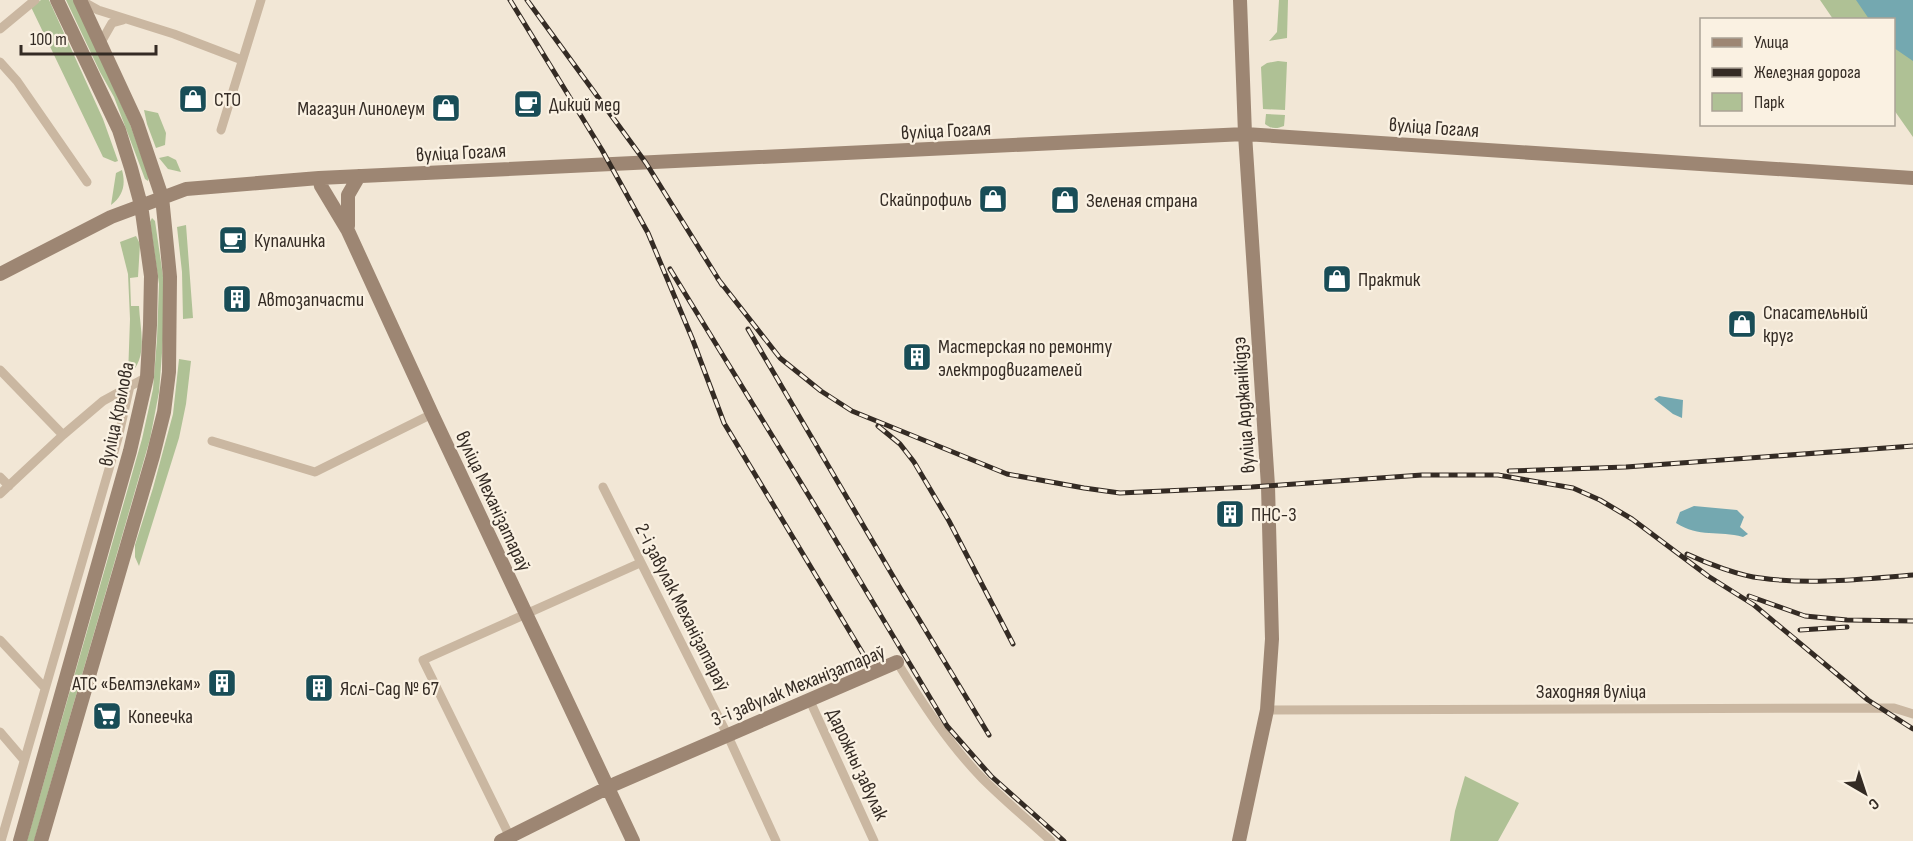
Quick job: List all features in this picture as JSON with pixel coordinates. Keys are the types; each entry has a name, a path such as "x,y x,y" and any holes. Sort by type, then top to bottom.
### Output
{"main road":[{"name":"вуліца Крылова","path":"20,841 130,451 147,377 151,276 141,205 119,130 57,0"},
{"name":"вуліца Арджанікідзэ","path":"1239,841 1268,710 1272,639 1268,486 1245,134 1240,0"},
{"path":"41,841 164,412 169,372 170,277 162,197 137,123 81,1"},
{"name":"вуліца Гогаля","path":"0,274 100,222 186,189 319,178 1245,134 1913,178"},
{"path":"348,231 348,195 359,176"},
{"name":"вуліца Механізатараў","path":"319,178 321,186 348,231 633,841"},
{"name":"3-і завулак Механізатараў","path":"505,839 608,787 897,662"}],"street":[{"path":"0,28 35,0"},
{"path":"221,129 261,0"},
{"path":"81,1 98,10 174,34 243,60"},
{"path":"100,44 112,23 126,19"},
{"path":"0,62 16,81 87,182"},
{"path":"0,370 63,435"},
{"path":"0,494 103,401 147,377"},
{"path":"1,841 118,438 130,386"},
{"path":"212,441 315,472 432,414"},
{"path":"0,477 9,486"},
{"name":"2-і завулак Механізатараў","path":"603,487 727,734 776,841"},
{"path":"505,839 423,660 640,563"},
{"path":"0,640 45,688"},
{"name":"3-і завулак Механізатараў","path":"897,662 916,695 942,731 982,778 1051,841"},
{"name":"Дарожны завулак","path":"810,701 874,841"},
{"name":"Заходняя вуліца","path":"1268,710 1894,708 1913,714"},
{"path":"0,732 24,760"}],"green space":[{"path":"41,0 49,0 103,119 118,161 103,157 31,7"},
{"path":"66,0 74,0 130,124 149,177 148,181 145,179 114,97"},
{"path":"1279,0 1288,0 1287,38 1269,41 1277,32"},
{"path":"1820,0 1913,0 1913,137 1895,111 1895,18 1832,18"},
{"path":"1278,61 1287,62 1285,110 1263,109 1261,67"},
{"path":"144,110 158,113 166,133 165,145 156,148"},
{"path":"1266,114 1285,115 1284,126 1274,128 1267,126 1265,124"},
{"path":"168,156 176,160 181,172 168,169 159,158"},
{"path":"122,170 124,181 122,190 111,205 116,173"},
{"path":"152,218 155,221 164,283 159,392 150,439 34,841 27,841 142,439 153,389 159,284 150,222"},
{"path":"186,225 193,318 183,319 182,272 177,227"},
{"path":"136,236 140,244 138,277 130,278 131,306 139,306 142,344 139,361 128,376 130,319 128,274 120,242"},
{"path":"179,359 191,361 186,404 179,438 139,566 135,557 135,545 173,414"},
{"path":"1465,776 1519,803 1498,841 1450,841 1455,811"}],"water":[{"path":"1856,0 1913,0 1913,61 1895,49 1895,18 1868,18"},
{"path":"1659,396 1683,400 1682,418 1654,399"},
{"path":"1694,506 1737,510 1744,517 1740,527 1748,534 1743,537 1693,531 1676,523 1680,512"}],"railway":[{"path":"510,0 602,150 648,233 692,338 724,423 868,662"},
{"path":"527,0 646,163 722,285"},
{"path":"670,269 947,726 991,776 1064,841"},
{"path":"718,279 780,358 821,391 852,411 1007,474 1120,493 1252,487 1422,475 1498,475 1573,488 1600,500 1632,519 1708,576 1754,605 1868,700 1913,729"},
{"path":"748,329 989,735"},
{"path":"878,426 900,444 914,462 949,521 1013,644"},
{"path":"1509,471 1626,467 1913,446"},
{"path":"1687,554 1733,572 1780,580 1837,581 1913,575"},
{"path":"1749,596 1805,616 1847,620 1913,621"},
{"path":"1800,630 1847,627"}],"place":[{"name":"СТО","path":"193,99"},
{"name":"Дикий мед","path":"528,104"},
{"name":"Магазин Линолеум","path":"446,108"},
{"name":"Скайпрофиль","path":"993,199"},
{"name":"Зеленая страна","path":"1065,200"},
{"name":"Купалинка","path":"233,240"},
{"name":"Практик","path":"1337,279"},
{"name":"Автозапчасти","path":"237,299"},
{"name":"Спасательный круг","path":"1742,324"},
{"name":"Мастерская по ремонту электродвигателей","path":"917,357"},
{"name":"ПНС-3","path":"1230,514"},
{"name":"АТС «Белтэлекам»","path":"222,683"},
{"name":"Яслі-Сад № 67","path":"319,688"},
{"name":"Копеечка","path":"107,716"}]}
